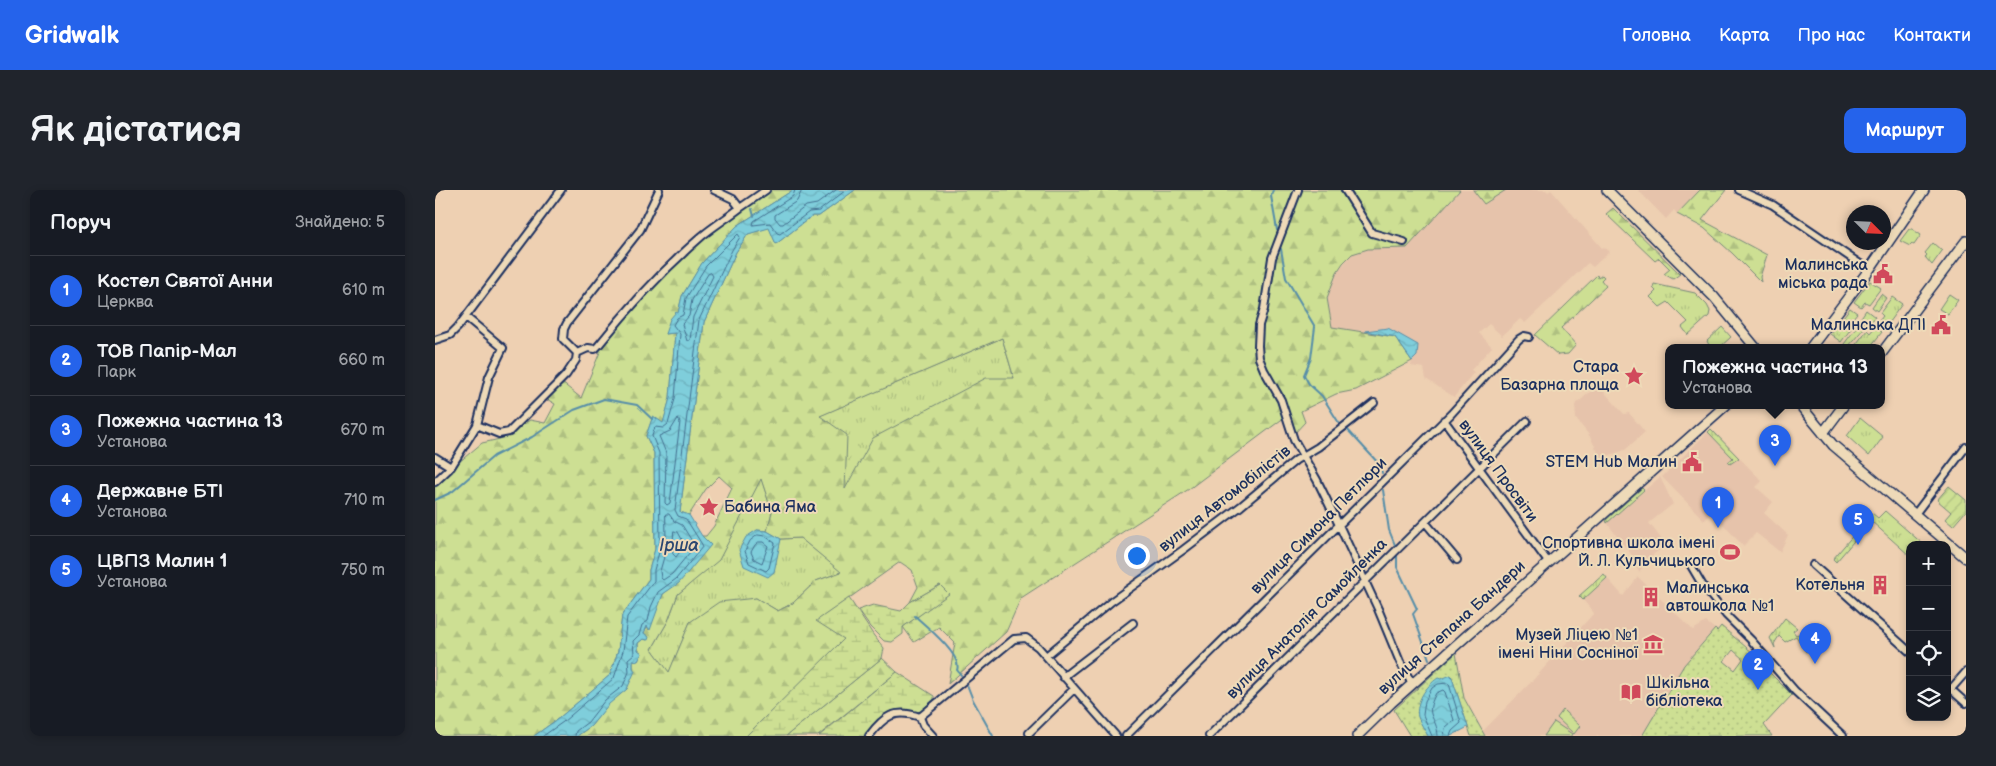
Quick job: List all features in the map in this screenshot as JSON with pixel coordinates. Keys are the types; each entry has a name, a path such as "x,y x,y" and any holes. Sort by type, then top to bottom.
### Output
{"street":[{"path":"435,340 450,335 466,317 561,190"},
{"path":"577,353 563,338 567,323 639,230 659,190"},
{"path":"713,190 733,198 740,208"},
{"path":"577,353 588,348 595,349 618,320 678,259 703,236 766,190"},
{"path":"1298,190 1272,258 1264,309 1259,324 1257,346 1262,366 1287,412 1291,434 1339,525 1400,662 1412,684"},
{"path":"1345,190 1372,233 1404,242"},
{"path":"1739,190 1773,205 1869,270"},
{"path":"1813,344 1869,270 1924,190"},
{"path":"1610,191 1714,297 1753,344"},
{"path":"1885,349 1966,241"},
{"path":"435,482 451,467 477,425 489,377 503,348 466,317"},
{"name":"вулиця Симона Петлюри","path":"1126,736 1444,420 1519,339 1524,336 1529,337"},
{"path":"477,425 499,434 509,432 566,375 576,360 577,353"},
{"name":"вулиця Автомобілістів","path":"1047,656 1112,601 1183,550 1374,403"},
{"name":"вулиця Степана Бандери","path":"1357,736 1412,684 1721,409"},
{"path":"1803,409 1833,445 1966,558"},
{"path":"1823,433 1841,409"},
{"name":"вулиця Просвіти","path":"1444,420 1548,562"},
{"name":"вулиця Анатолія Самойленка","path":"1209,736 1527,421"},
{"path":"1915,514 1966,448"},
{"path":"435,457 451,467"},
{"path":"1425,522 1457,560"},
{"path":"1690,564 1703,586 1726,615 1751,640 1795,691 1843,736"},
{"path":"1813,565 1906,648"},
{"path":"1063,677 1133,623"},
{"path":"919,717 991,656 1014,639 1022,637 1031,640 1047,656 1063,677 1116,736"},
{"path":"1951,686 1966,672"},
{"path":"1029,733 1074,689"},
{"path":"1951,690 1966,703"},
{"path":"869,736 894,713 905,712 919,717 923,725 933,736"}],"shaded area":[{"path":"1460,190 1473,190 1484,204 1506,190 1546,190 1548,192 1551,190 1602,248 1604,247 1609,252 1593,267 1588,263 1525,323 1520,319 1502,336 1489,324 1479,333 1492,347 1471,370 1474,372 1454,397 1426,379 1424,368 1411,366 1412,361 1365,331 1332,328 1327,298 1337,272 1352,254 1368,249 1407,248"},
{"path":"1638,190 1700,190 1677,214 1674,210 1666,219"},
{"path":"1598,385 1624,414 1629,413 1645,432 1625,450 1601,458 1589,435 1576,419 1575,405"},
{"path":"1711,429 1762,481 1756,487 1773,502 1764,513 1788,535 1780,552 1756,533 1743,546 1712,512 1704,520 1662,477"},
{"path":"1660,477 1673,504 1649,523 1666,545 1650,557 1639,572 1632,560 1634,558 1607,523"},
{"path":"1638,577 1693,630 1706,622 1715,629 1684,665 1642,736 1485,736 1483,731 1594,613 1583,600 1584,598 1607,578 1623,596"}],"green space":[{"path":"768,190 793,190 737,226 702,263 682,296 678,313 665,334 675,333 670,398 663,424 653,416 646,436 654,453 655,549 649,570 649,579 622,615 618,651 610,675 559,718 534,736 435,736 435,482 482,443 500,439 530,420 545,423 555,404 545,398 561,382 581,398 600,352 598,344 690,250"},
{"path":"855,190 1460,190 1407,248 1368,249 1352,254 1337,272 1327,298 1332,327 1395,337 1412,361 1356,390 1336,394 1301,411 1305,422 1293,435 1285,417 1189,489 1021,598 1006,632 948,684 955,643 939,627 914,642 903,627 948,594 940,585 910,602 918,587 912,570 900,562 817,621 845,639 746,736 577,736 591,726 608,704 627,689 633,668 633,660 638,661 642,653 638,650 638,643 643,639 647,640 644,633 647,626 649,630 663,594 679,582 710,545 702,536 706,536 714,526 732,488 719,476 706,489 689,515 680,512 704,322 736,252 748,234 769,227 776,244 812,216 819,216","holes":["1002,338 1014,378 986,378 873,438 845,489 847,435 820,416","761,479 772,512 767,531 781,539 800,538 841,572 816,581 793,603 778,611 756,598 719,602 690,622 669,672 652,649 668,621 678,594 719,560"]},
{"path":"1473,190 1506,190 1484,204"},
{"path":"1700,190 1726,190 1702,220 1767,255 1760,277 1761,282 1704,228 1677,214"},
{"path":"1613,208 1680,274 1673,279 1664,274 1670,269 1659,258 1655,261 1606,214"},
{"path":"1909,229 1921,235 1914,245 1910,246 1900,241"},
{"path":"1933,243 1942,251 1932,265 1925,257 1927,255 1925,253"},
{"path":"1597,275 1598,278 1602,275 1604,277 1601,280 1606,286 1561,328 1576,345 1568,354 1558,355 1535,335"},
{"path":"1870,281 1881,288 1869,304 1865,302 1861,307 1854,302"},
{"path":"1654,284 1695,293 1707,305 1710,311 1709,316 1688,335 1682,327 1688,322 1668,302 1660,307 1650,297 1656,291 1653,288"},
{"path":"1881,294 1886,298 1877,311 1872,307"},
{"path":"1949,294 1958,300 1948,314 1939,309"},
{"path":"1892,297 1902,304 1886,326 1879,321 1883,316 1880,313"},
{"path":"1850,308 1857,313 1852,319 1856,322 1841,342 1830,334"},
{"path":"1866,310 1875,317 1868,326 1860,319"},
{"path":"1859,324 1864,328 1851,344 1844,344"},
{"path":"1722,327 1731,337 1723,344 1708,344 1707,341"},
{"path":"1875,327 1882,332 1872,344 1856,344 1867,330 1870,333"},
{"path":"1002,338 1014,378 844,490 819,416"},
{"path":"1860,418 1883,437 1869,456 1847,436"},
{"path":"1711,429 1739,458 1730,464 1728,462 1733,458 1708,432"},
{"path":"761,478 772,512 767,531 757,530 776,564 775,557 781,539 800,538 842,572 816,581 793,603 778,611 756,598 690,622 669,673 652,649 668,621 678,594 719,559"},
{"path":"1949,486 1966,500 1966,511 1953,526 1945,519 1951,512 1937,500"},
{"path":"1642,488 1644,490 1607,523 1606,520"},
{"path":"1885,511 1919,541 1906,541 1906,552 1871,521 1836,562 1833,559 1872,513 1878,518"},
{"path":"1604,574 1607,578 1583,600 1579,596"},
{"path":"940,585 949,594 903,627 903,634 892,642 884,641 870,627 858,610 873,605 901,611 910,602"},
{"path":"849,598 884,648 882,658 786,736 746,736 844,639 816,621"},
{"path":"1785,618 1797,628 1793,631 1796,635 1798,634 1807,648 1826,638 1828,639 1806,652 1796,636 1785,642 1779,636 1774,644 1775,648 1770,638"},
{"path":"1721,626 1759,658 1757,660 1792,695 1764,725 1772,736 1642,736 1684,665 1715,629 1717,631","holes":["1733,650 1743,659 1735,670 1724,661"]},
{"path":"1456,653 1464,698 1485,736 1471,736 1451,675 1420,700 1418,716 1428,736 1410,736 1394,710"},
{"path":"882,658 897,672 818,736 786,736"},
{"path":"897,672 934,696 934,699 920,712 895,710 867,736 819,736"},
{"path":"1563,710 1580,726 1574,734 1557,718"},
{"path":"1554,722 1572,734 1571,736 1544,736"}],"water":[{"name":"Ірша","path":"793,190 855,190 819,216 812,216 776,244 769,228 748,234 736,252 704,322 680,512 689,515 702,536 711,545 679,583 663,594 650,630 647,626 644,633 649,637 648,640 643,639 638,643 638,650 642,653 638,661 633,660 635,671 627,689 609,704 591,726 577,736 534,736 559,718 610,675 618,651 622,615 649,579 649,570 655,549 654,453 646,436 653,416 663,423 670,398 675,333 665,334 670,319 676,312 678,313 682,296 702,263 737,226"},
{"path":"1388,328 1418,345 1417,356 1412,361 1395,337 1365,331"},
{"path":"757,530 767,531 781,539 774,572 768,577 744,566 739,550 746,537"},
{"path":"1451,675 1468,727 1451,736 1428,736 1418,717 1420,700 1434,681"}],"waterway":[{"path":"1273,190 1271,196 1277,230"},
{"path":"752,209 754,216"},
{"path":"1281,249 1286,278 1315,327 1311,358 1304,375 1309,384 1322,396 1339,423"},
{"path":"435,500 452,492 494,456 532,437 574,410 604,399 637,405 652,419"},
{"path":"1346,428 1380,465 1382,473"},
{"path":"1383,490 1389,530 1395,545"},
{"path":"1397,555 1397,567 1417,609 1413,614 1429,659"},
{"path":"915,616 949,649 957,664 957,670 961,675"},
{"path":"966,682 973,700 993,736"}],"place":[{"name":"Малинська міська рада","path":"1883,274"},
{"name":"Малинська ДПІ","path":"1941,325"},
{"name":"Стара Базарна площа","path":"1634,376"},
{"name":"STEM Hub Малин","path":"1692,462"},
{"name":"Пожежна частина 13","path":"1775,466"},
{"name":"Бабина Яма","path":"709,507"},
{"name":"Костел Святої Анни","path":"1718,528"},
{"name":"ЦВПЗ Малин 1","path":"1858,545"},
{"name":"Спортивна школа імені Й. Л. Кульчицького","path":"1730,552"},
{"name":"Котельня","path":"1880,585"},
{"name":"Малинська автошкола №1","path":"1651,597"},
{"name":"Музей Ліцею №1 імені Ніни Сосніної","path":"1653,644"},
{"name":"Державне БТІ","path":"1815,664"},
{"name":"ТОВ Папір-Мал","path":"1758,690"},
{"name":"Шкільна бібліотека","path":"1631,692"}]}
